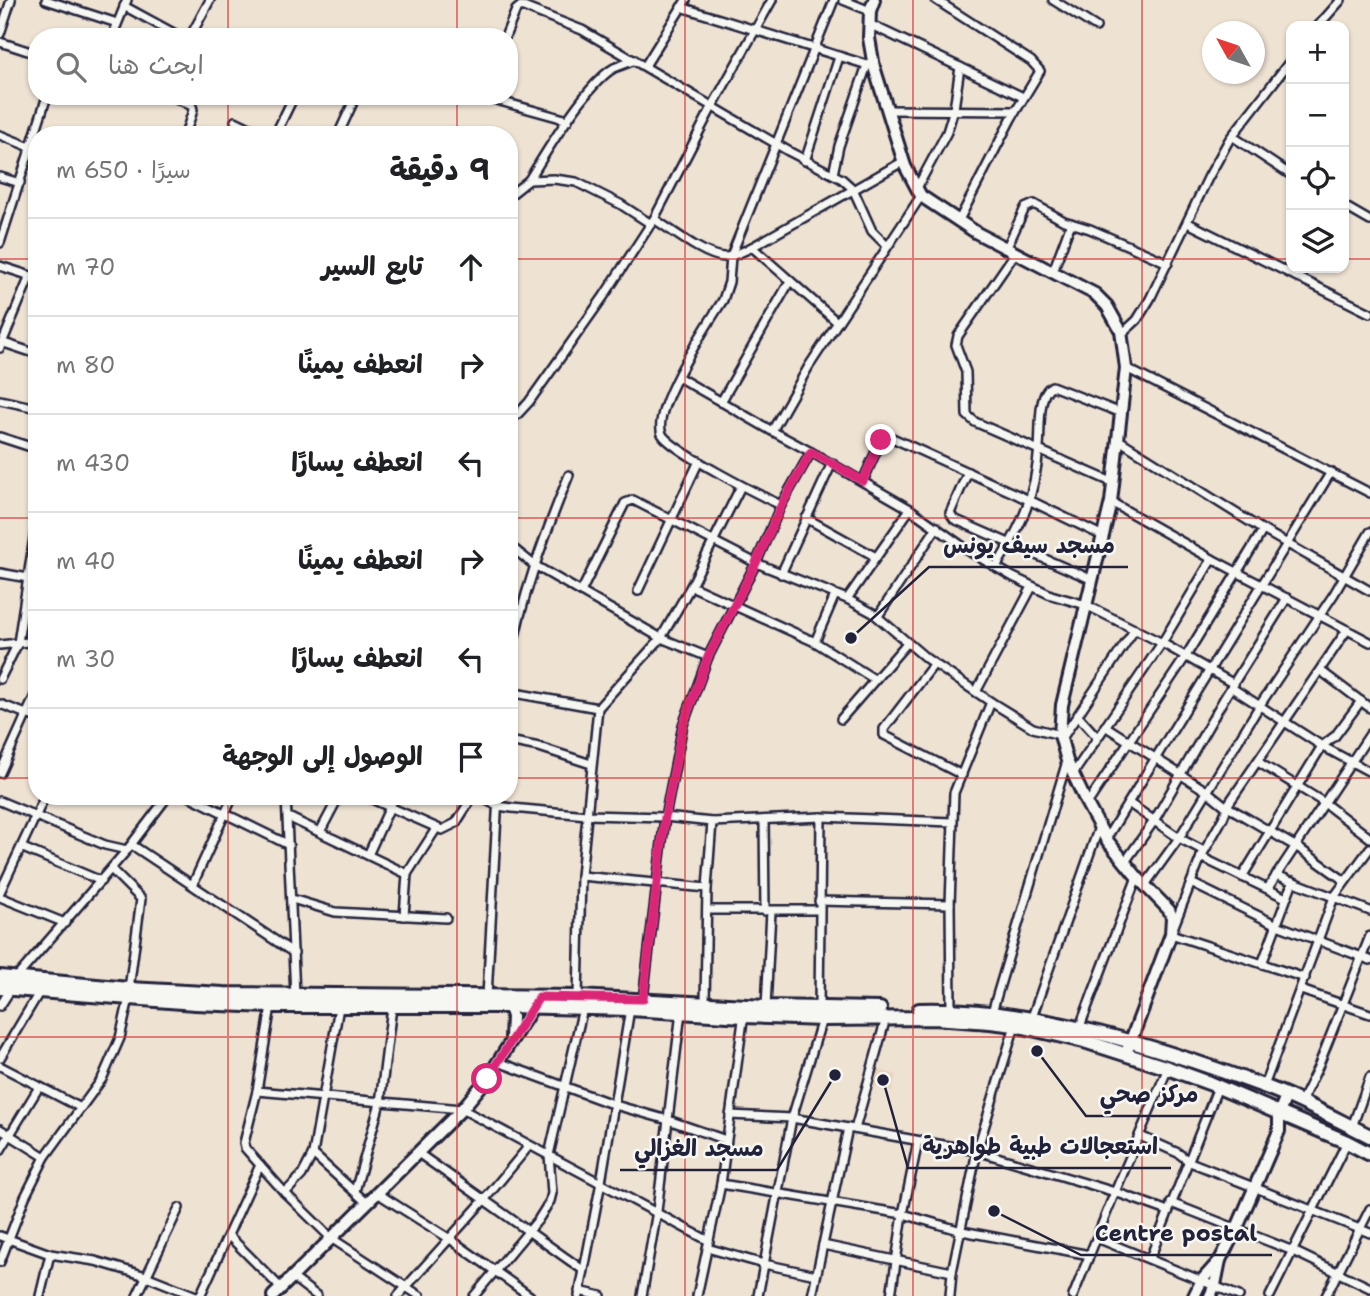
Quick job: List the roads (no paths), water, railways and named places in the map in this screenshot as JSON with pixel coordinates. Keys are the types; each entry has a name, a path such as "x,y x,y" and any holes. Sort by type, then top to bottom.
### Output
{"main road":[{"path":"0,977 9,985 40,992 224,994 339,1007 643,999 705,1003 745,1011 766,1007 820,1014 951,1009 992,1012 1016,1021 1128,1048 1264,1086 1370,1136"},
{"path":"9,985 271,1006 295,1001 487,996 508,1001"},
{"path":"581,1002 630,1009 1031,1020 1079,1028 1370,1154"}],"street":[{"path":"0,34 11,0"},
{"path":"46,0 117,23"},
{"path":"195,28 210,0"},
{"path":"518,414 604,296 652,222 772,0"},
{"path":"781,506 741,486 669,443 661,431 664,401 723,300 729,282 731,256 834,0"},
{"path":"843,0 872,6 869,24 870,66 888,110 904,161 919,193 958,222 1095,294 1107,306 1121,331 1126,368 1114,483 1062,705 1061,737 1067,761 1099,827 1141,881 1169,910 1172,932"},
{"path":"936,0 1037,66 1040,71 1015,111 958,222"},
{"path":"1053,0 1096,27"},
{"path":"1322,21 1341,0"},
{"path":"115,28 125,3 166,28"},
{"path":"645,66 684,4 754,31 870,66"},
{"path":"509,28 517,8 521,6 582,30 776,144 833,174 853,189 872,231 887,246"},
{"path":"869,24 1024,97"},
{"path":"0,42 28,51"},
{"path":"806,161 839,57"},
{"path":"518,189 529,180 568,120 605,75 617,67 635,61"},
{"path":"833,174 839,146 870,66"},
{"path":"1121,331 1125,331 1137,320 1232,136 1286,66"},
{"path":"772,431 808,366 919,193 947,132 954,109 960,67"},
{"path":"37,126 44,105"},
{"path":"188,126 193,110 190,105"},
{"path":"279,126 290,105"},
{"path":"342,126 352,105"},
{"path":"514,105 568,120"},
{"path":"888,110 1015,111"},
{"path":"235,121 245,126"},
{"path":"0,135 28,146"},
{"path":"1232,136 1286,172"},
{"path":"0,243 28,154"},
{"path":"529,180 554,179 588,186 709,253 723,257 752,247 904,161"},
{"path":"0,177 20,183"},
{"path":"1114,483 968,417 965,372 956,345 958,336 1011,250 1025,208 1031,204 1168,263"},
{"path":"1349,209 1370,220"},
{"path":"1053,271 1071,223"},
{"path":"1188,223 1370,313"},
{"path":"752,247 837,322"},
{"path":"0,266 28,275"},
{"path":"721,402 790,281"},
{"path":"28,287 1,344 28,352"},
{"path":"1126,368 1370,493"},
{"path":"678,377 863,481 996,567 1032,587 1051,596 1086,605 1186,656 1322,747 1370,772"},
{"path":"996,567 1031,501 1043,399 1049,387 1121,413"},
{"path":"0,400 28,406"},
{"path":"863,481 881,440 888,436 1103,536"},
{"path":"0,437 28,446"},
{"path":"1119,440 1263,530 1370,591"},
{"path":"643,999 665,817 683,725 708,657 735,607 781,506 811,452"},
{"path":"638,591 699,461"},
{"path":"781,574 832,463"},
{"path":"968,472 952,507 951,516 1093,580"},
{"path":"1106,839 1130,804 1331,472"},
{"path":"518,607 569,475"},
{"path":"474,1296 528,1233 547,1208 551,1197 549,1155 581,1002 581,876 598,708 662,638 741,486"},
{"path":"582,592 625,503 629,500 640,502 756,563 847,599 878,616 934,664 991,702 1033,729 1061,737"},
{"path":"1111,502 1212,559 1370,642"},
{"path":"847,599 910,509"},
{"path":"806,518 876,557"},
{"path":"878,616 937,527"},
{"path":"1087,804 1186,656 1263,530"},
{"path":"1079,1028 1141,881 1179,838 1370,532"},
{"path":"518,552 534,565 662,638 708,657"},
{"path":"1073,774 1162,643 1212,559"},
{"path":"0,573 28,578 18,643 0,679"},
{"path":"691,586 816,642 874,679"},
{"path":"976,692 1032,587"},
{"path":"816,642 835,595"},
{"path":"1125,862 1154,821 1287,598"},
{"path":"1061,737 1078,716 1135,629"},
{"path":"1128,1048 1202,854 1228,808 1347,630"},
{"path":"0,645 28,642"},
{"path":"841,719 907,643"},
{"path":"934,664 884,729 884,735 962,775"},
{"path":"1321,671 1370,708"},
{"path":"518,694 598,708"},
{"path":"1242,877 1322,747 1338,733 1361,701"},
{"path":"951,1009 950,904 954,793 991,702"},
{"path":"0,704 26,713"},
{"path":"0,773 28,709"},
{"path":"1078,716 1097,737"},
{"path":"1105,726 1179,776 1208,792 1228,808 1294,846 1345,881"},
{"path":"1268,888 1370,734"},
{"path":"518,743 591,764"},
{"path":"992,1012 1067,761"},
{"path":"1258,762 1298,785 1370,838"},
{"path":"0,801 105,845 129,848 193,884 295,953"},
{"path":"1130,804 1202,854 1286,898"},
{"path":"41,805 0,894 65,923"},
{"path":"0,1006 9,985 129,848 161,805"},
{"path":"207,805 289,845"},
{"path":"193,884 228,805"},
{"path":"287,805 295,1001"},
{"path":"320,832 334,805"},
{"path":"385,805 436,829 446,829 456,823 469,805"},
{"path":"487,996 498,806 587,815 665,817 712,822 821,817 952,822"},
{"path":"368,855 390,807"},
{"path":"288,817 407,874"},
{"path":"758,1296 792,1118 820,1014 821,817"},
{"path":"764,820 768,911 766,1007"},
{"path":"705,1003 707,888 712,822"},
{"path":"1031,1020 1099,827"},
{"path":"404,916 407,874 436,829"},
{"path":"23,848 101,881"},
{"path":"1264,1086 1334,897 1370,850"},
{"path":"0,1262 25,1197 45,1157 102,1079 120,1038 129,993 141,899 111,869"},
{"path":"1276,875 1370,911"},
{"path":"581,876 707,888"},
{"path":"1262,964 1293,881"},
{"path":"1191,883 1277,925 1370,960"},
{"path":"292,899 335,912 446,918"},
{"path":"819,901 950,904"},
{"path":"707,910 819,910"},
{"path":"1172,932 1305,978"},
{"path":"1279,1131 1293,1119 1318,1067 1370,936"},
{"path":"1301,990 1370,1014"},
{"path":"0,1058 40,992"},
{"path":"508,1001 512,1017 511,1041"},
{"path":"228,1235 277,1292 481,1088 536,1002"},
{"path":"271,1006 257,1091 244,1143 248,1151 285,1193 331,1238 420,1296"},
{"path":"285,1193 302,1175 313,1154 339,1007"},
{"path":"355,1191 380,1103 392,1007"},
{"path":"601,1296 579,1294 615,1105 630,1009"},
{"path":"642,1296 657,1211 681,1011"},
{"path":"697,1296 721,1184 745,1011"},
{"path":"812,1296 831,1202 886,1017"},
{"path":"950,1296 952,1272 977,1151 1016,1021"},
{"path":"498,1062 615,1105 726,1140"},
{"path":"0,1066 81,1108"},
{"path":"1073,1296 1168,1068"},
{"path":"1352,1127 1370,1077"},
{"path":"0,1151 39,1087"},
{"path":"1150,1258 1218,1087"},
{"path":"257,1091 462,1109 657,1211 708,1245 764,1264 816,1275"},
{"path":"1194,1296 1202,1280 1220,1260 1237,1228 1279,1131 1279,1113 1286,1096"},
{"path":"730,1115 792,1118 977,1151 1115,1192 1168,1211"},
{"path":"0,1129 45,1157"},
{"path":"1140,1136 1178,1153 1190,1162 1370,1233"},
{"path":"891,1296 918,1141"},
{"path":"1270,1296 1347,1142"},
{"path":"398,1296 529,1146"},
{"path":"418,1153 583,1270"},
{"path":"313,1154 367,1203"},
{"path":"0,1236 51,1254 95,1261 146,1276 198,1296 260,1166"},
{"path":"721,1184 904,1214 962,1230 1090,1255"},
{"path":"377,1193 450,1239 530,1296"},
{"path":"1171,1203 1293,1251 1370,1288"},
{"path":"137,1296 179,1208"},
{"path":"1326,1296 1370,1209"},
{"path":"1097,1238 1239,1296"},
{"path":"823,1245 952,1272"},
{"path":"40,1296 51,1254"},
{"path":"1210,1296 1220,1260"},
{"path":"292,1277 317,1296"}],"place":[{"name":"مسجد سيف يونس","path":"851,638"},
{"name":"مركز صحي","path":"1037,1051"},
{"name":"مسجد الغزالي","path":"835,1075"},
{"name":"استعجالات طبية طواهرية","path":"883,1080"},
{"name":"Centre postal","path":"994,1211"}]}
